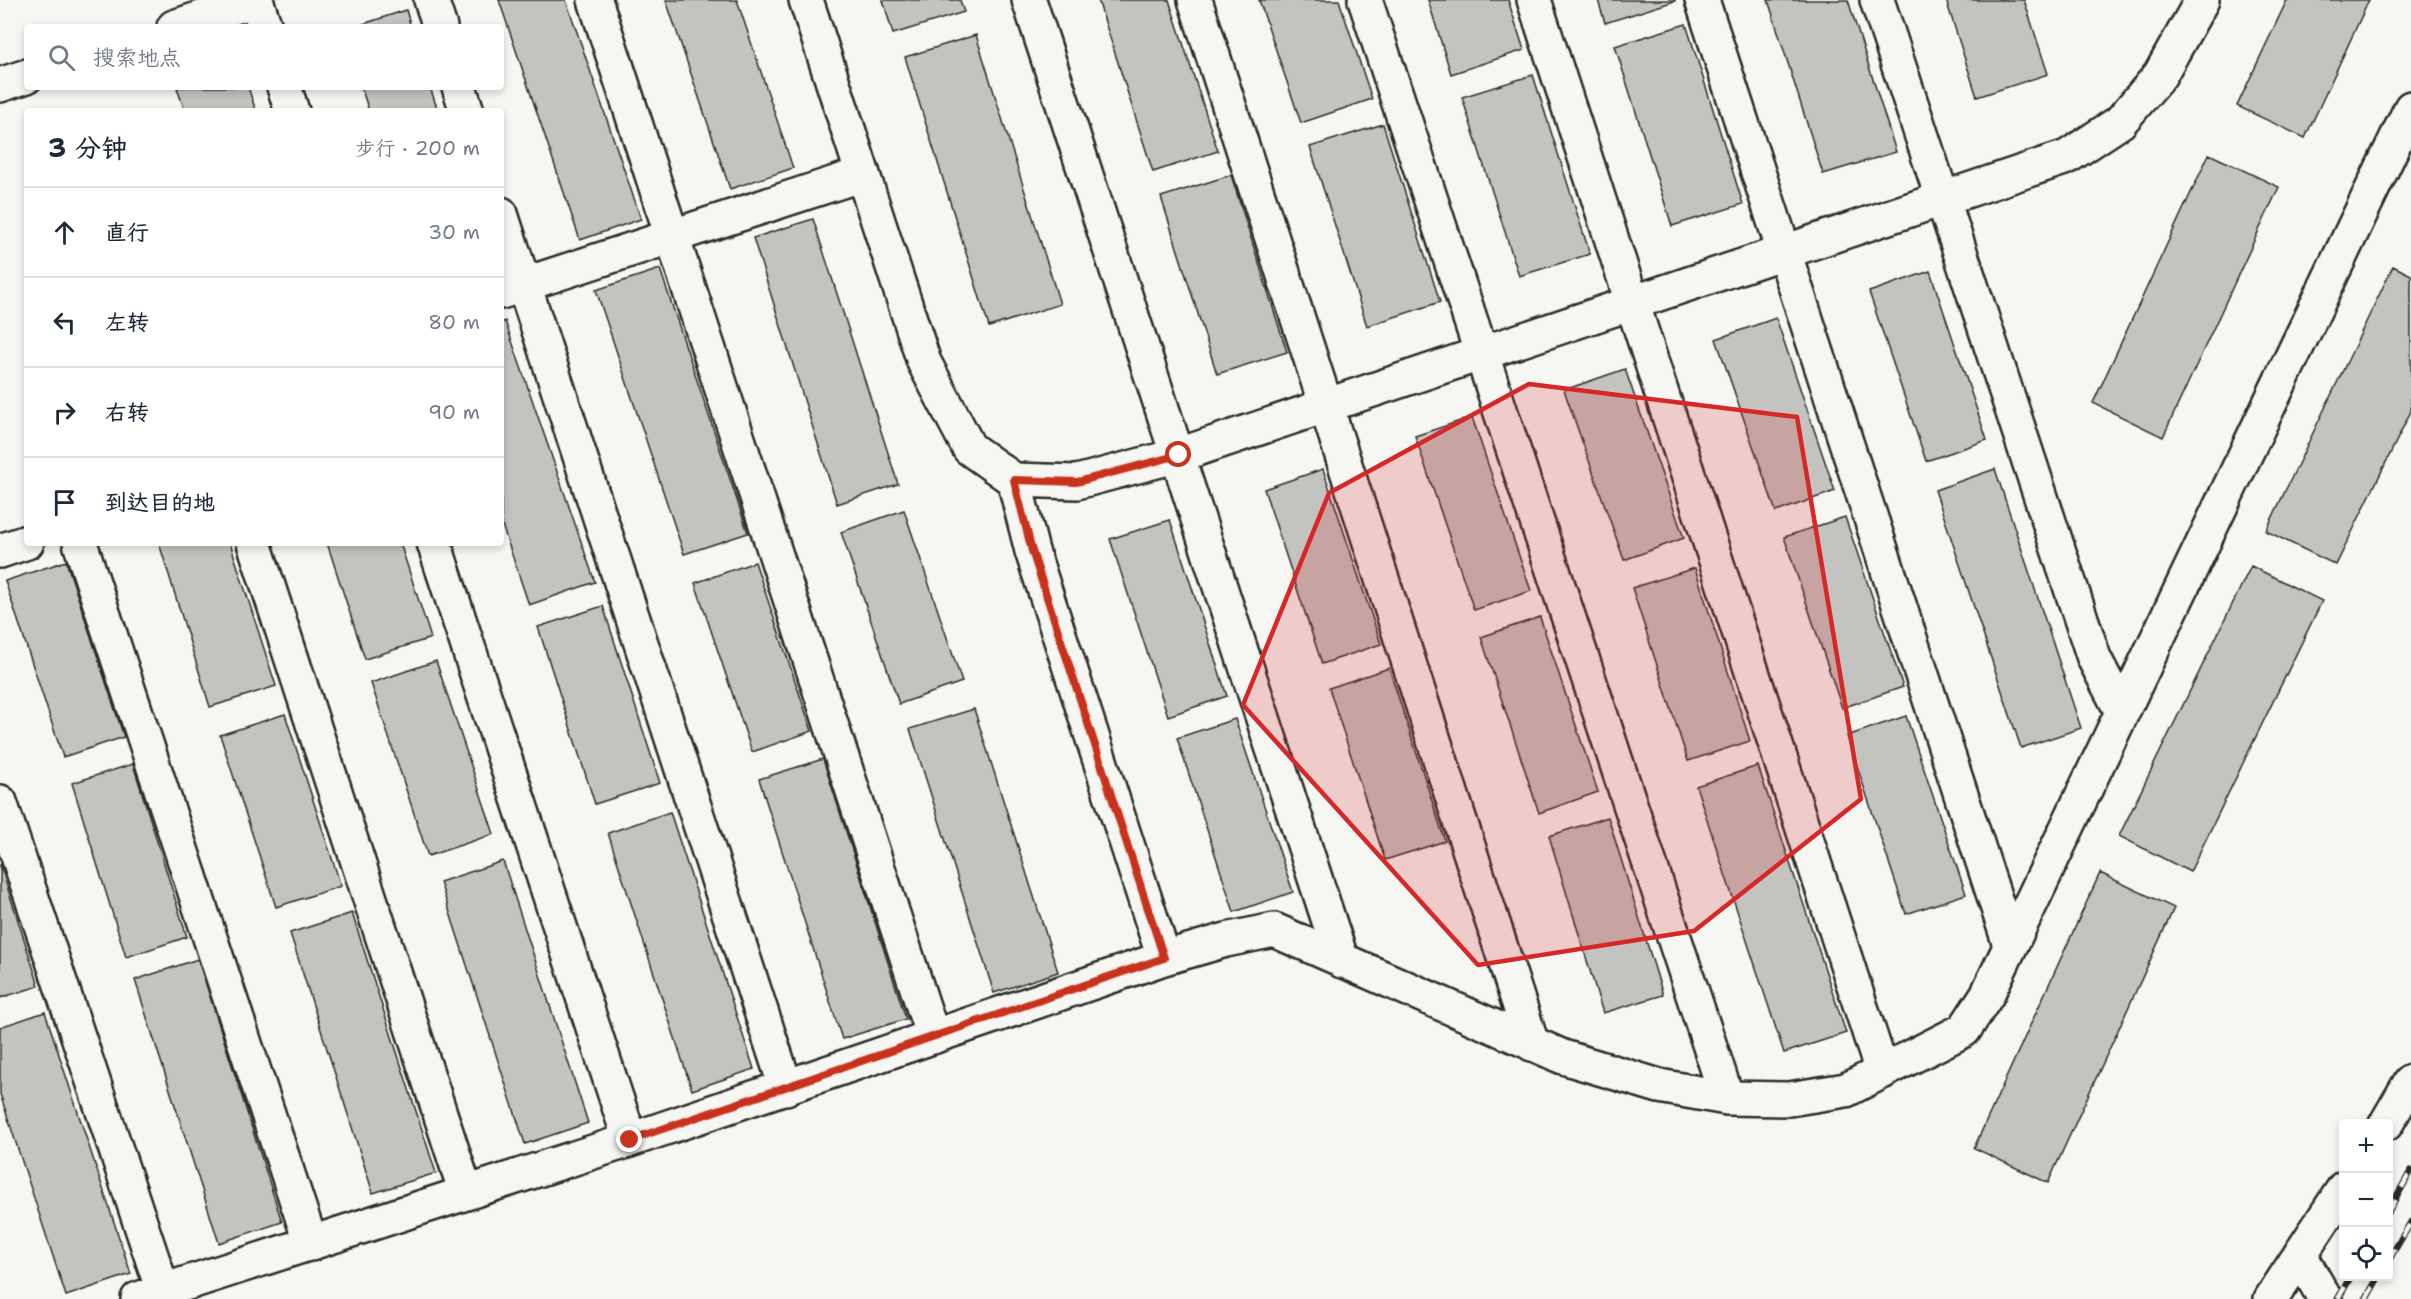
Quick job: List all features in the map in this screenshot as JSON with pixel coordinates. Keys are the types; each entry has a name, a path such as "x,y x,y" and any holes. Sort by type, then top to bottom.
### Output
{"main road":[{"path":"183,24 255,0 264,24"},
{"path":"431,0 439,24"},
{"path":"595,0 933,1037"},
{"path":"806,0 924,362 969,447 1014,480 1077,482 1179,455 2067,157 2120,122 2160,75 2202,0"},
{"path":"1029,0 1342,961"},
{"path":"1196,0 1532,1044"},
{"path":"1365,0 1727,1098"},
{"path":"1534,0 1882,1072"},
{"path":"1702,0 2010,945"},
{"path":"1877,0 2094,658 2122,712"},
{"path":"0,85 24,77"},
{"path":"285,90 291,108"},
{"path":"460,90 466,108"},
{"path":"0,802 150,1295 630,1140 1164,958 1226,940 1274,930 1563,1057 1659,1086 1727,1098 1789,1099 1846,1090 1964,1030 1987,994 2411,108"},
{"path":"512,288 863,174"},
{"path":"504,234 512,288 786,1088"},
{"path":"1014,480 1032,551 1164,958"},
{"path":"0,551 24,543"},
{"path":"81,546 311,1244"},
{"path":"255,546 466,1194"},
{"path":"435,546 630,1140"},
{"path":"2389,1119 2411,1081"},
{"path":"2271,1299 2339,1194"},
{"path":"2300,1255 2325,1299"}],"highlighted area":[{"path":"1529,384 1797,417 1861,799 1694,931 1478,965 1243,705 1329,493"}],"building":[{"path":"499,0 566,0 641,219 580,240"},
{"path":"666,0 737,0 793,168 730,189"},
{"path":"883,0 960,0 964,12 893,34"},
{"path":"1098,0 1169,0 1218,151 1153,172"},
{"path":"1259,0 1339,0 1372,99 1301,123"},
{"path":"1428,0 1508,0 1524,50 1451,74"},
{"path":"1598,0 1675,0 1675,1 1605,23"},
{"path":"1768,0 1848,0 1896,152 1823,174"},
{"path":"1946,0 2024,0 2048,74 1977,97"},
{"path":"2287,0 2369,0 2305,138 2237,106"},
{"path":"406,10 410,24 363,24"},
{"path":"1686,24 1743,204 1672,226 1615,46"},
{"path":"976,35 1060,304 989,327 905,57"},
{"path":"1533,75 1590,254 1519,276 1462,97"},
{"path":"178,90 249,90 255,108 184,108"},
{"path":"362,90 431,90 437,108 368,108"},
{"path":"1383,124 1440,302 1367,326 1310,147"},
{"path":"2209,154 2279,187 2163,437 2093,403"},
{"path":"1231,175 1287,352 1217,374 1161,197"},
{"path":"813,219 898,484 837,504 753,238"},
{"path":"2393,266 2411,275 2411,411 2336,565 2266,531"},
{"path":"660,269 748,533 684,554 596,290"},
{"path":"1930,271 1987,440 1926,461 1869,292"},
{"path":"1776,318 1835,491 1776,512 1716,339"},
{"path":"504,322 595,582 529,605 504,531"},
{"path":"1625,369 1684,538 1624,560 1564,390"},
{"path":"1472,417 1531,591 1474,610 1415,436"},
{"path":"1323,469 1381,644 1322,664 1264,489"},
{"path":"1995,469 2081,728 2021,748 1935,490"},
{"path":"904,510 962,682 899,704 841,532"},
{"path":"1845,517 1903,687 1842,708 1784,537"},
{"path":"1170,520 1227,696 1168,716 1110,539"},
{"path":"160,546 231,546 276,686 210,707"},
{"path":"328,546 401,546 431,638 365,659"},
{"path":"66,561 124,737 63,757 5,581"},
{"path":"755,562 812,731 752,752 695,583"},
{"path":"2251,566 2322,601 2190,872 2119,836"},
{"path":"1695,568 1750,741 1688,761 1632,588"},
{"path":"603,606 660,783 595,804 538,627"},
{"path":"1540,617 1598,792 1539,813 1481,637"},
{"path":"436,661 494,834 428,856 371,683"},
{"path":"1389,668 1445,841 1385,860 1329,688"},
{"path":"974,709 1058,972 994,993 910,729"},
{"path":"285,714 341,886 276,907 220,735"},
{"path":"1906,716 1966,894 1906,914 1847,736"},
{"path":"1235,719 1293,892 1234,912 1177,738"},
{"path":"823,759 906,1019 842,1039 759,779"},
{"path":"133,764 187,937 126,957 72,783"},
{"path":"1758,766 1846,1033 1784,1053 1696,786"},
{"path":"670,812 754,1069 692,1090 608,833"},
{"path":"1608,817 1663,995 1603,1013 1549,836"},
{"path":"503,861 588,1123 525,1144 440,882"},
{"path":"0,864 39,986 0,998"},
{"path":"2100,873 2174,908 2048,1183 1974,1148"},
{"path":"352,913 436,1173 373,1193 290,933"},
{"path":"198,959 282,1222 219,1243 135,980"},
{"path":"45,1012 131,1274 66,1296 0,1094 0,1027"}],"railway":[{"path":"2393,1203 2411,1171"},
{"path":"2393,1253 2411,1222"},
{"path":"2338,1299 2348,1281"},
{"path":"2366,1299 2376,1281"}],"route":[{"path":"630,1140 1164,958 1032,551 1014,480 1077,482 1179,455"}]}
